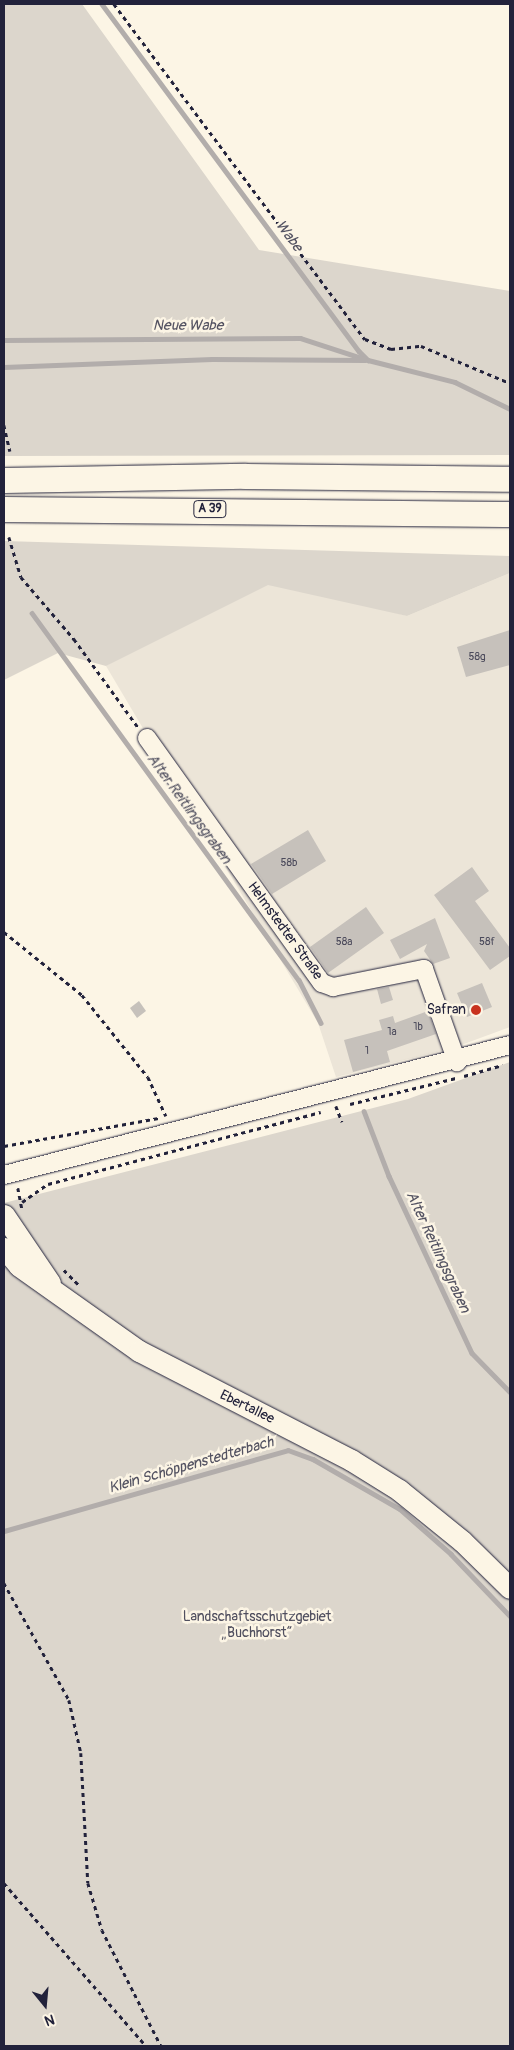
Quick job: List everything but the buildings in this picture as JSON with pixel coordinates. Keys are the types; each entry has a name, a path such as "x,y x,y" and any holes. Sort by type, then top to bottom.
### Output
{"highway":[{"path":"4,480 416,476 510,479"},
{"name":"A 39","path":"4,509 510,514"}],"main road":[{"name":"Ebertallee","path":"4,1215 51,1285 79,1312 139,1351 351,1460 398,1490 462,1542 510,1588"},
{"name":"Ebertallee","path":"4,1248 19,1266 51,1285"}],"street":[{"name":"Helmstedter Straße","path":"147,738 322,983 341,986 424,969 457,1062"},
{"path":"4,1175 457,1062 510,1045"}],"path":[{"path":"114,4 365,340 391,349 421,346 510,382"},
{"path":"4,425 10,451"},
{"path":"9,538 20,577 147,738"},
{"path":"4,932 82,995 148,1077 166,1116"},
{"path":"22,1202 48,1184 510,1062"},
{"path":"4,1583 75,1718 88,1883 102,1930 161,2046"},
{"path":"4,1883 146,2046"}],"shaded area":[{"path":"510,573 510,1027 453,1048 336,1077 318,1023 106,666 253,574 407,616"}],"green space":[{"path":"4,4 82,4 259,250 510,291 510,455 4,456"},
{"path":"4,541 510,556 510,573 407,616 268,585 106,666 58,653 4,680"},
{"name":"Landschaftsschutzgebiet „Buchhorst“","path":"510,1062 510,2046 4,2046 4,1203 408,1099"}],"waterway":[{"name":"Wabe","path":"102,4 359,351 368,360 455,382 510,409"},
{"name":"Neue Wabe","path":"4,340 300,338 365,359"},
{"path":"4,367 212,359 365,360"},
{"name":"Alter Reitlingsgraben","path":"32,613 299,980 321,1023"},
{"name":"Alter Reitlingsgraben","path":"364,1111 389,1176 472,1353 510,1392"},
{"name":"Klein Schöppenstedterbach","path":"4,1531 288,1450 313,1459 400,1509 451,1554 510,1616"}],"place":[{"name":"Safran","path":"476,1010"}]}
